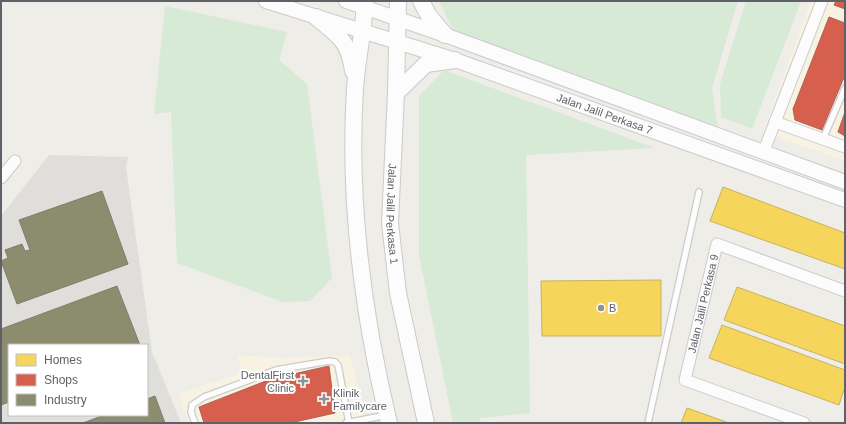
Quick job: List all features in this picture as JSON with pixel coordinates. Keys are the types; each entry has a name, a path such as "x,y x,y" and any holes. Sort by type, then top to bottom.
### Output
{"main road":[{"name":"Jalan Jalil Perkasa 1","path":"398,1 398,43 390,223 398,292 426,423"},
{"path":"421,1 429,16 445,35"},
{"path":"365,4 355,88 354,150 356,224 366,306 388,419"},
{"path":"316,17 342,39 345,44 350,54 355,88"},
{"path":"396,93 426,64 455,60"}],"street":[{"name":"Jalan Jalil Perkasa 7","path":"266,1 455,60 845,200"},
{"name":"Jalan Jalil Perkasa 7","path":"346,1 365,4 398,18 845,182"},
{"path":"763,153 822,1"},
{"path":"775,122 845,147"},
{"path":"1,178 15,161"},
{"name":"Jalan Jalil Perkasa 9","path":"804,423 685,380 717,244 845,291"}],"lane":[{"path":"823,139 845,88"},
{"path":"648,423 699,192"},
{"path":"195,423 191,412 192,405 204,396 276,370 329,361 335,362 338,365 348,423 388,419"}],"shaded area":[{"path":"811,1 845,1 845,161 763,132"},
{"path":"49,155 128,157 126,167 152,352 181,423 1,423 1,216"},
{"path":"237,355 282,358 350,355 367,423 189,423 178,394 243,372"}],"green space":[{"path":"439,1 738,1 712,88 718,128 453,30"},
{"path":"746,1 801,1 752,129 721,117 720,84"},
{"path":"165,6 287,32 279,60 307,84 332,278 310,301 283,302 177,263 171,112 154,114"},
{"path":"444,70 655,148 526,155 530,413 480,418 480,423 453,423 419,255 419,96"}],"building: Homes":[{"path":"723,187 845,233 845,269 710,221"},
{"name":"B","path":"661,280 661,336 542,336 541,281"},
{"path":"737,287 845,326 845,364 724,320"},
{"path":"722,325 845,370 845,387 839,405 709,358"},
{"path":"687,408 729,423 681,423"}],"building: Shops":[{"path":"836,1 845,1 845,9 834,5"},
{"path":"829,17 845,23 845,75 822,130 795,120 793,109"},
{"path":"845,112 845,136 838,132"},
{"path":"329,366 335,413 290,423 204,423 199,407 271,379"}],"building: Industry":[{"path":"102,191 128,264 17,304 1,261 8,258 5,250 22,244 25,251 30,250 19,220"},
{"path":"117,286 140,344 8,344 8,402 1,405 1,329"},
{"path":"155,396 165,423 83,423 101,416 148,416 148,399"}],"place":[{"name":"B","path":"601,308"},
{"name":"DentalFirst Clinic","path":"303,381"},
{"name":"Klinik Familycare","path":"324,399"}]}
